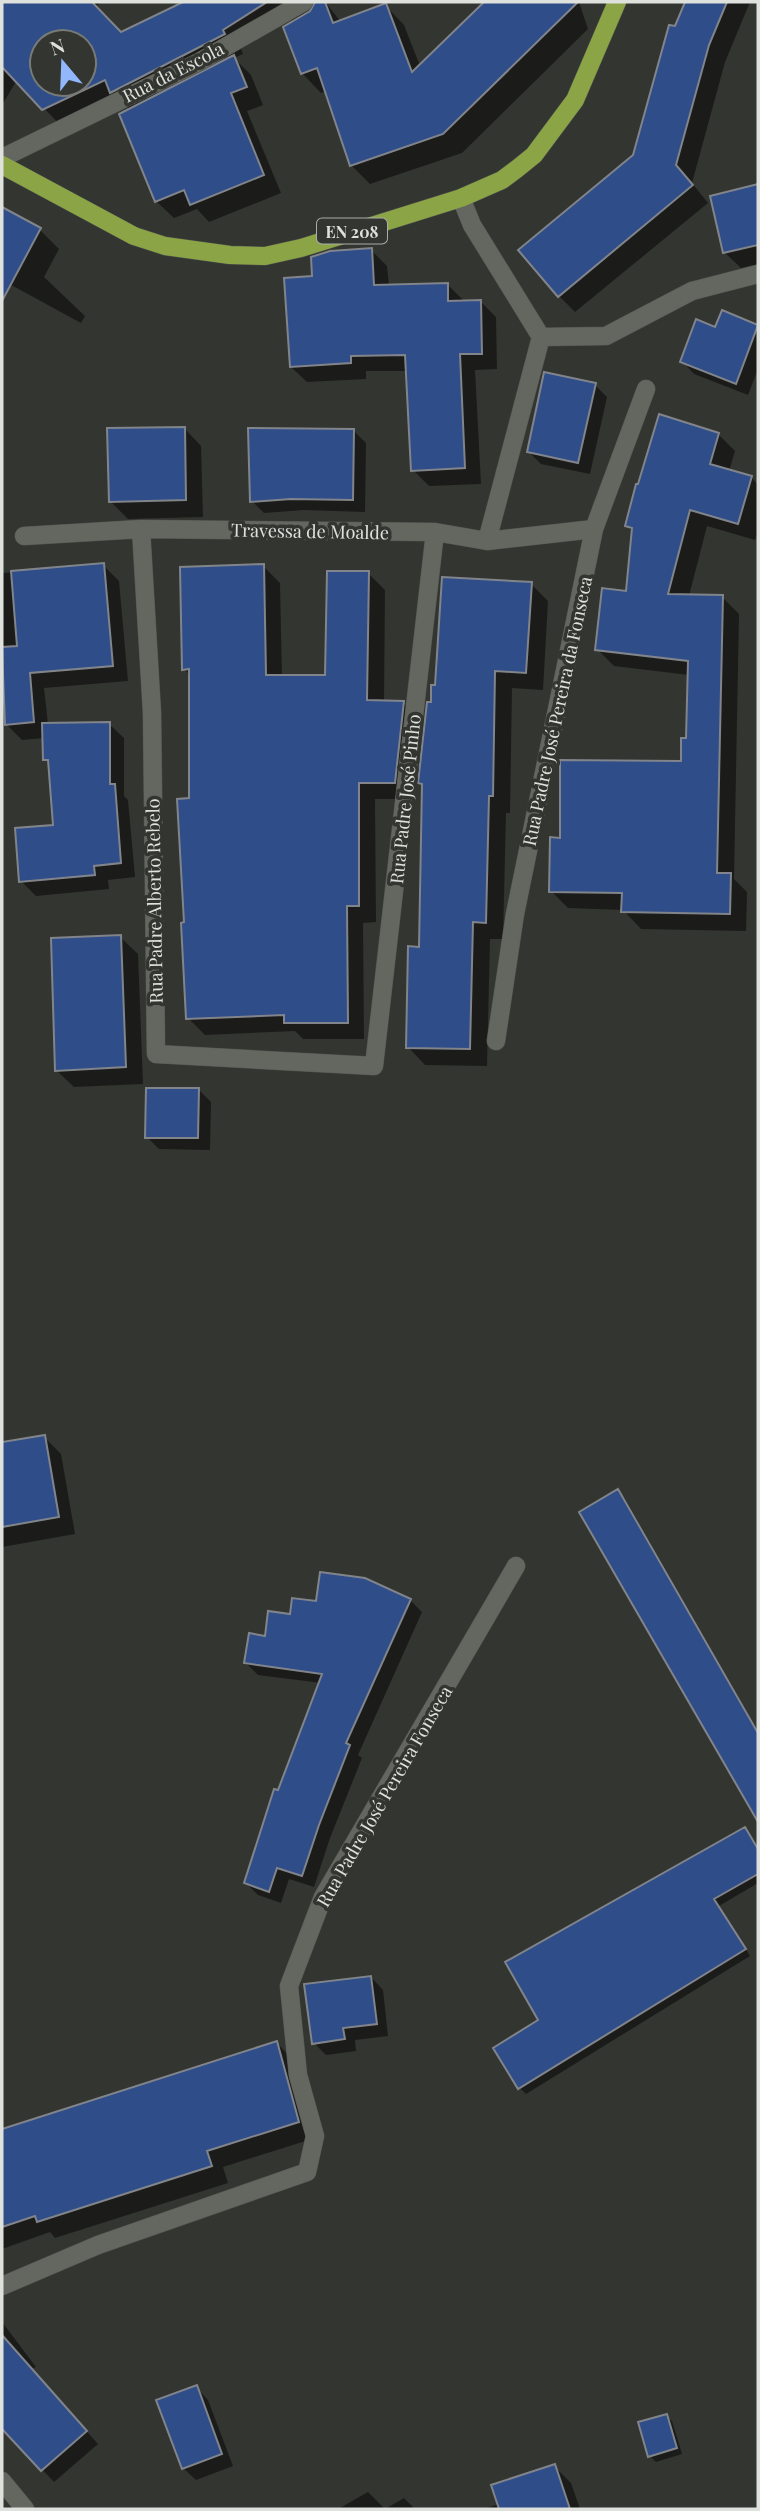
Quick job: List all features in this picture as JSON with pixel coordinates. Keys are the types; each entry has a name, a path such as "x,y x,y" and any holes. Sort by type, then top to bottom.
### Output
{"main road":[{"name":"EN 208","path":"2,165 134,236 165,246 230,255 265,256 301,248 461,198 502,180 518,168 534,155 575,100 617,2"}],"street":[{"name":"Rua da Escola","path":"2,158 199,62 304,2"},
{"path":"461,198 472,225 541,337 486,541"},
{"path":"541,337 606,335 692,291 758,274"},
{"name":"Rua Padre José Pereira da Fonseca","path":"496,1041 515,914 594,529 646,389"},
{"name":"Travessa de Moalde","path":"24,536 141,529 435,532 486,541 594,529"},
{"name":"Rua Padre Alberto Rebelo","path":"141,529 152,713 156,1054 374,1066"},
{"name":"Rua Padre José Pinho","path":"374,1066 435,532"},
{"name":"Rua Padre José Pereira Fonseca","path":"2,2286 98,2245 307,2172 316,2136 298,2075 289,1986 323,1897 516,1566"},
{"path":"2,2481 25,2509"}],"building":[{"path":"2,2 92,2 121,32 183,2 267,2 223,30 225,34 110,93 105,80 98,83 98,28 28,28 28,95 2,67"},
{"path":"315,2 325,2 333,23 386,3 412,72 484,2 578,2 443,134 350,166 317,68 301,74 283,27 310,11"},
{"path":"685,2 727,2 709,45 676,165 693,185 558,297 518,250 633,155 669,25 675,26"},
{"path":"234,55 247,87 231,93 264,175 190,205 184,190 155,202 119,114"},
{"path":"31,98 67,98 42,110"},
{"path":"758,184 758,245 723,253 710,196"},
{"path":"2,207 41,228 2,301"},
{"path":"372,248 374,285 448,283 448,301 481,300 482,354 460,354 465,468 411,471 405,355 351,356 351,363 290,367 284,278 312,276 311,257 330,251"},
{"path":"722,310 758,325 736,384 680,362 696,319 715,327"},
{"path":"544,372 596,383 578,463 527,452"},
{"path":"659,414 719,433 710,464 752,476 738,524 690,510 668,594 723,595 717,873 731,873 730,914 621,912 622,893 549,892 550,837 560,838 560,760 681,761 681,738 686,738 688,661 595,650 602,588 626,591 632,528 625,526"},
{"path":"185,427 186,500 109,502 107,428"},
{"path":"248,428 354,429 353,500 291,499 250,502"},
{"path":"104,563 113,666 30,673 34,722 5,725 2,647 17,646 11,571"},
{"path":"264,564 266,675 325,675 327,571 369,571 367,700 404,701 395,783 359,783 359,906 347,906 348,1023 284,1023 284,1015 186,1019 177,799 189,798 189,669 182,670 180,567"},
{"path":"442,577 532,582 526,673 495,671 493,796 489,796 486,923 473,922 470,1049 406,1048 408,946 419,947 422,784 418,783 427,702 431,702 431,685 435,685"},
{"path":"110,722 110,784 115,784 121,863 94,866 95,875 19,882 15,828 53,825 48,760 43,760 42,723"},
{"path":"121,935 126,1067 55,1071 51,938"},
{"path":"146,1088 199,1088 198,1138 145,1138"},
{"path":"45,1435 59,1517 2,1527 2,1442"},
{"path":"618,1489 758,1733 758,1822 579,1512"},
{"path":"320,1572 365,1578 411,1599 346,1743 350,1745 302,1876 277,1868 269,1892 244,1883 274,1789 278,1790 322,1674 244,1663 249,1633 265,1636 268,1611 290,1614 292,1598 316,1601"},
{"path":"745,1827 758,1849 758,1874 714,1899 746,1949 518,2089 493,2048 538,2020 505,1962"},
{"path":"371,1976 377,2024 343,2028 345,2039 312,2044 304,1984"},
{"path":"277,2041 299,2122 207,2151 212,2166 37,2222 35,2216 2,2227 2,2129"},
{"path":"2,2335 87,2431 41,2471 2,2429"},
{"path":"197,2385 222,2454 182,2469 156,2400"},
{"path":"667,2414 677,2448 648,2457 638,2422"},
{"path":"555,2464 570,2509 499,2509 491,2485"}]}
